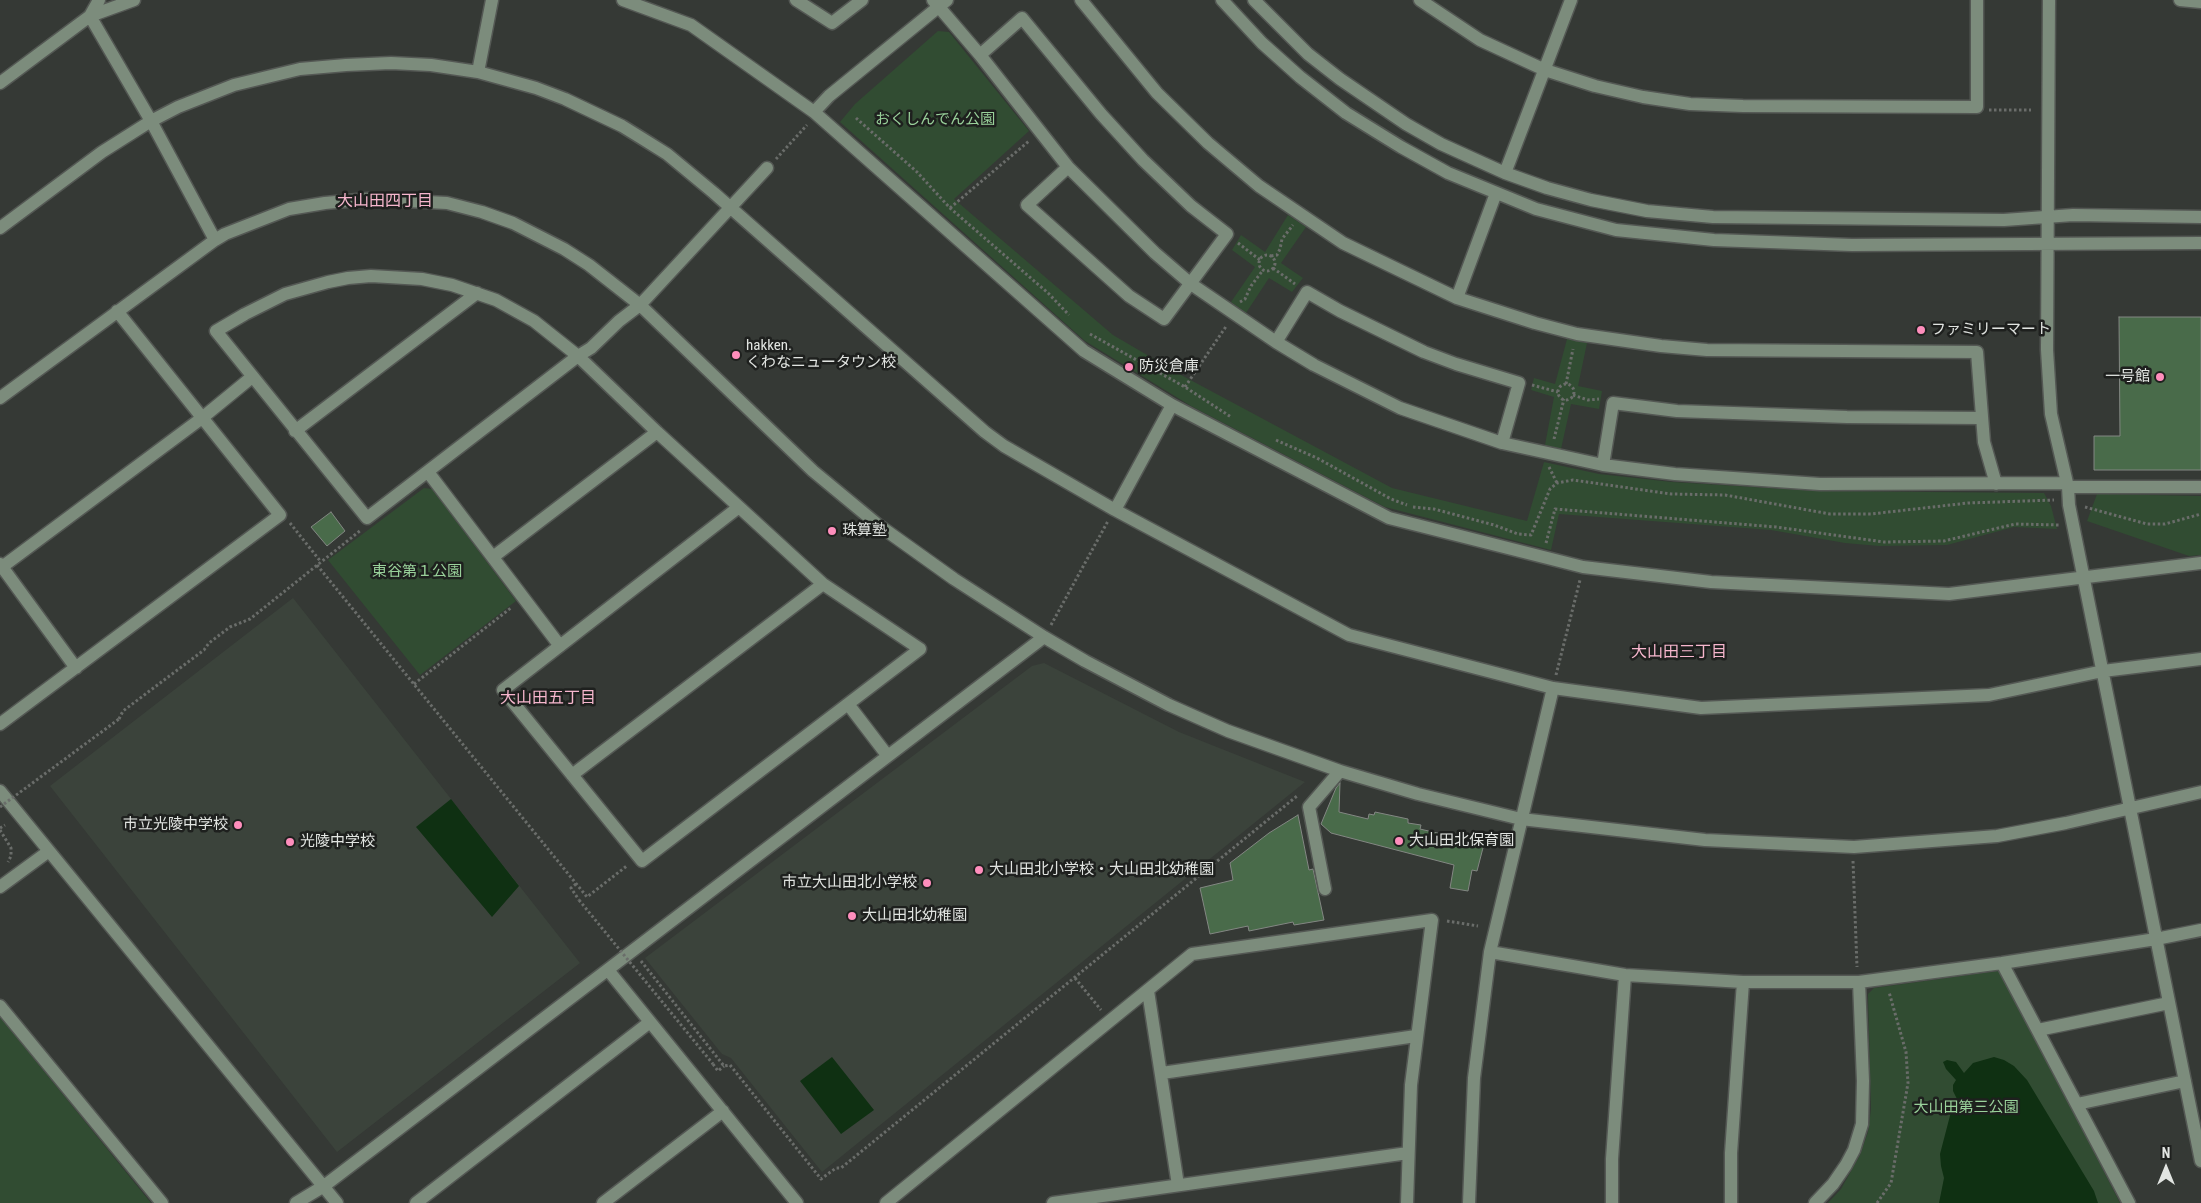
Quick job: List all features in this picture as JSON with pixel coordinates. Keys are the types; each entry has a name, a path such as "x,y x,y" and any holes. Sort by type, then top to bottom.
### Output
{"street":[{"path":"90,16 99,0"},
{"path":"0,83 90,16 134,0"},
{"path":"478,72 492,0"},
{"path":"623,0 691,25 815,113 1074,342 1172,405 1388,518 1583,567 1711,582 1949,594 2201,563"},
{"path":"796,0 832,23 862,0"},
{"path":"1080,0 1157,93 1195,131 1259,186 1343,243 1457,298 1535,323 1577,334 1707,350 1977,352 1980,418 1984,442 1996,484"},
{"path":"1222,0 1262,43 1300,77 1346,112 1401,147 1448,173 1536,209 1616,230 1659,236 1714,240 1852,245 2004,246 2048,243 2201,243"},
{"path":"1254,0 1308,54 1376,104 1441,144 1505,173 1547,188 1591,200 1647,211 1713,217 2004,220 2048,217 2201,217"},
{"path":"1420,0 1480,40 1545,70 1618,92 1690,104 1977,107 1977,0"},
{"path":"1505,173 1571,0"},
{"path":"2049,0 2047,380 2051,414 2067,485 2069,505 2201,1161"},
{"path":"2180,0 2201,2"},
{"path":"815,113 829,96 939,2 1068,167 1155,253 1191,284 1234,315 1314,365 1400,408 1502,443 1603,465 1684,474 1820,484 2201,487"},
{"path":"90,16 151,121 215,240"},
{"path":"980,55 1022,18 1101,114 1143,160 1191,206 1227,234 1164,319 1129,296 1027,205 1068,167"},
{"path":"0,228 102,152 151,121 178,107 234,85 300,69 392,62 431,65 478,72 558,96 622,126 667,154 985,432 1004,446 1115,510 1349,635 1552,688 1700,708 1989,695 2103,671 2201,659"},
{"path":"739,507 503,690 642,861 920,649 823,584 739,507 657,432 578,356 534,321 496,300 452,284 422,279 371,276 328,282 286,294 216,331 367,518 578,356 640,306 767,168"},
{"path":"1457,298 1496,193"},
{"path":"0,398 215,240 258,220 289,209 368,199 447,204 482,212 513,224 564,249 589,265 640,306 813,471 877,524 954,579 1044,637 1093,666 1169,705 1228,730 1340,772 1418,794 1521,819 1706,840 1854,847 1997,836 2066,823 2201,792"},
{"path":"1276,342 1307,292 1424,352 1519,383 1502,443"},
{"path":"295,431 476,293"},
{"path":"0,724 280,515 117,311"},
{"path":"76,668 1,566 202,418 252,377"},
{"path":"1603,465 1613,403 1677,411 1847,417 1980,418"},
{"path":"1115,510 1172,405"},
{"path":"493,557 657,432"},
{"path":"428,472 560,646"},
{"path":"572,775 823,584"},
{"path":"296,1203 324,1186 1044,637"},
{"path":"1469,1203 1474,1078 1490,952 1552,688"},
{"path":"848,704 887,755"},
{"path":"1325,889 1309,807 1340,772"},
{"path":"0,791 337,1203"},
{"path":"0,887 49,851"},
{"path":"886,1203 1192,954 1432,920 1411,1085 1407,1203"},
{"path":"1490,952 1625,975 1743,982 1858,982 2002,963 2156,939 2201,930"},
{"path":"2002,963 2129,1203"},
{"path":"608,970 723,1111 794,1202"},
{"path":"1612,1203 1612,1160 1625,975"},
{"path":"1731,1203 1731,1153 1743,982"},
{"path":"1816,1203 1833,1184 1846,1165 1854,1150 1862,1124 1863,1081 1858,982"},
{"path":"1148,991 1178,1185"},
{"path":"2038,1030 2170,1003"},
{"path":"0,1006 162,1203"},
{"path":"416,1203 650,1022"},
{"path":"1162,1073 1416,1036"},
{"path":"2077,1104 2185,1081"},
{"path":"603,1203 723,1111"},
{"path":"1053,1203 1408,1153"}],"path":[{"path":"1977,107 1986,110 2030,110"},
{"path":"767,168 815,113"},
{"path":"856,118 917,172 950,208 1048,294 1072,318"},
{"path":"950,208 1041,131"},
{"path":"1263,270 1259,265 1260,260 1266,255 1277,255 1282,239 1300,214"},
{"path":"1227,234 1260,260"},
{"path":"1271,256 1275,261 1273,268"},
{"path":"1263,270 1266,271 1273,268"},
{"path":"1273,268 1307,292"},
{"path":"1185,386 1234,315 1236,304 1245,299 1251,286 1263,270"},
{"path":"1084,329 1097,339 1185,386 1232,417"},
{"path":"1566,384 1577,334"},
{"path":"1519,383 1558,392"},
{"path":"1566,384 1559,387 1560,397 1569,399 1573,395"},
{"path":"1566,384 1572,388 1573,395"},
{"path":"1573,395 1588,400 1597,399 1613,403"},
{"path":"1552,454 1554,434 1560,421 1564,399"},
{"path":"1273,439 1317,458 1404,504 1434,509 1477,520 1518,534 1531,535 1550,489 1558,483 1573,480 1671,494 1725,495 1830,514 1871,514 1968,503 2055,500"},
{"path":"2084,507 2147,524 2165,524 2201,514"},
{"path":"1044,637 1115,510"},
{"path":"1542,558 1555,510 1776,526 1884,542 1944,541 2015,524 2063,526"},
{"path":"280,515 286,518 321,562"},
{"path":"0,807 119,719 123,711 204,650 208,644 230,627 250,619 363,529 367,518"},
{"path":"317,565 587,897 638,857"},
{"path":"1552,688 1583,567"},
{"path":"414,684 524,598"},
{"path":"576,884 571,888 579,900 718,1071 724,1066 730,1065 821,1179 836,1168 841,1168 1275,814"},
{"path":"5,825 0,829 11,848 11,856 7,863"},
{"path":"1852,860 1858,982"},
{"path":"1432,920 1478,926"},
{"path":"639,959 724,1066"},
{"path":"1074,978 1095,1002"},
{"path":"1877,1203 1891,1183 1908,1083 1906,1052 1886,978"}],"shaded area":[{"name":"光陵中学校","path":"293,598 580,963 337,1152 50,786"},
{"name":"大山田北小学校・大山田北幼稚園","path":"1044,663 1179,732 1305,782 822,1172 731,1058 722,1054 645,958 1032,666"},
{"path":"451,799 519,886 492,917 416,827"},
{"path":"832,1057 874,1110 841,1134 800,1081"},
{"path":"1994,1057 2014,1066 2027,1080 2094,1191 2098,1203 1939,1203 1944,1178 1940,1154 1952,1108 1958,1101 1953,1091 1953,1085 1956,1080 1946,1069 1943,1062 1947,1060 1956,1062 1964,1073 1973,1063"}],"green space":[{"name":"おくしんでん公園","path":"938,31 949,32 1029,131 954,199 1113,335 1183,376 1392,488 1527,521 1544,462 1599,474 1672,482 1817,491 2044,493 2051,506 2057,529 2014,527 1947,545 1879,546 1845,543 1771,530 1559,514 1551,550 1385,507 1191,406 1085,341 840,122 855,104"},
{"path":"1288,215 1306,227 1281,263 1303,278 1292,292 1269,278 1246,313 1231,302 1255,267 1232,250 1241,235 1265,252"},
{"path":"1567,339 1587,343 1578,386 1602,391 1599,409 1571,404 1561,449 1545,445 1554,397 1531,390 1534,378 1555,384"},
{"name":"東谷第１公園","path":"424,488 432,489 516,601 420,675 328,560"},
{"path":"2097,494 2201,496 2201,555 2189,556 2087,521"},
{"name":"大山田第三公園","path":"1998,971 2004,977 2120,1203 1828,1203 1841,1189 1860,1155 1868,1132 1871,1109 1868,994 1874,988"},
{"path":"0,1017 151,1203 0,1203"}],"building":[{"name":"一号館","path":"2119,317 2201,317 2201,470 2094,470 2094,436 2120,436"},
{"path":"331,512 345,531 327,546 311,527"},
{"name":"大山田北保育園","path":"1340,783 1339,812 1368,819 1369,814 1374,815 1375,812 1408,819 1408,823 1421,825 1420,829 1484,844 1477,871 1472,870 1468,891 1450,888 1454,865 1331,833 1321,824 1336,788"},
{"path":"1298,815 1309,870 1313,869 1324,920 1294,925 1293,922 1249,931 1248,926 1210,934 1200,888 1233,880 1230,863 1269,833"}],"place":[{"name":"ファミリーマート","path":"1921,330"},
{"name":"hakken. くわなニュータウン校","path":"736,355"},
{"name":"防災倉庫","path":"1129,367"},
{"name":"一号館","path":"2160,377"},
{"name":"珠算塾","path":"832,531"},
{"name":"市立光陵中学校","path":"238,825"},
{"name":"大山田北保育園","path":"1399,841"},
{"name":"光陵中学校","path":"290,842"},
{"name":"大山田北小学校・大山田北幼稚園","path":"979,870"},
{"name":"市立大山田北小学校","path":"927,883"},
{"name":"大山田北幼稚園","path":"852,916"}],"district":[{"name":"大山田四丁目","path":"385,202"},
{"name":"大山田三丁目","path":"1679,653"},
{"name":"大山田五丁目","path":"548,699"}]}
